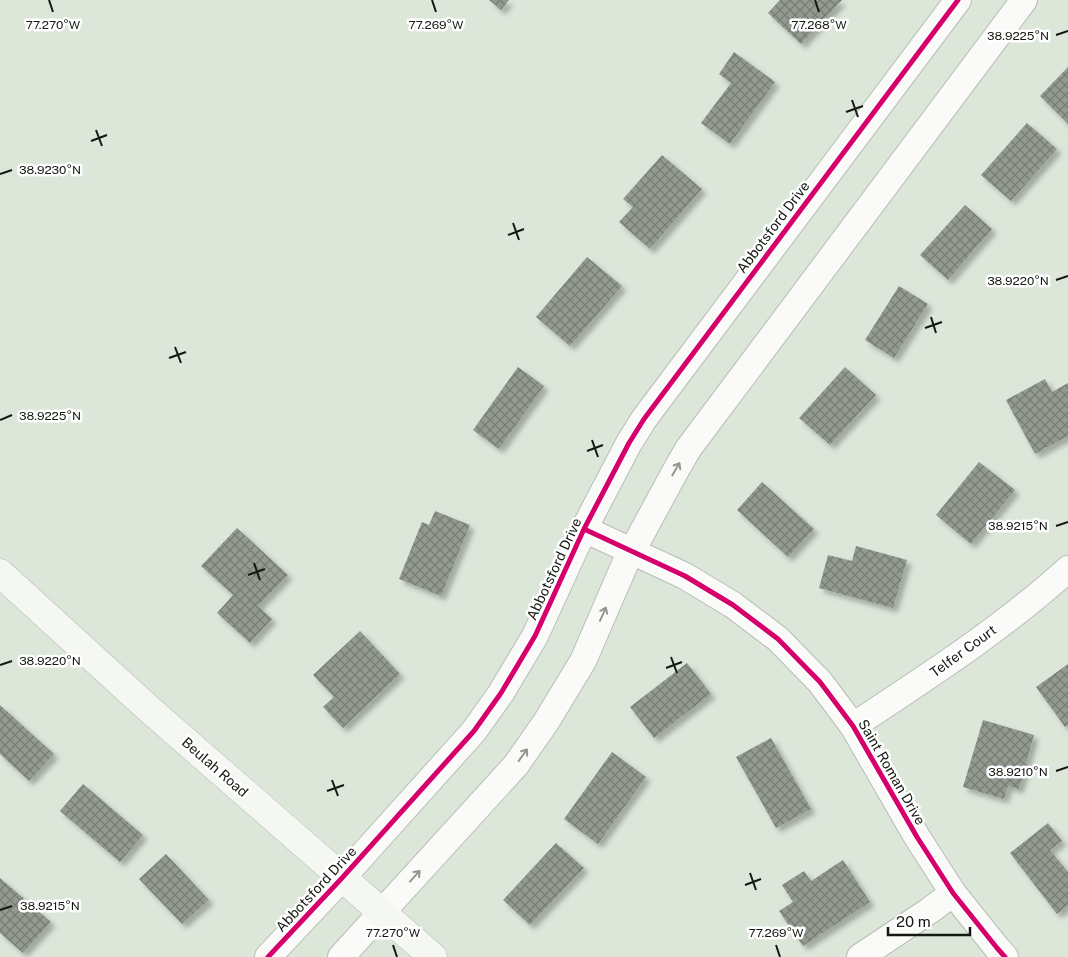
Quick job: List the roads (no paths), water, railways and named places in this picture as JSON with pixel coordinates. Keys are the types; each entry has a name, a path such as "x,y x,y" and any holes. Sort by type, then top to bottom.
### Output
{"main road":[{"name":"Beulah Road","path":"0,573 149,709 433,957"}],"street":[{"name":"Abbotsford Drive","path":"268,957 474,731 501,693 535,636 584,529 629,443 644,419 958,0"},
{"path":"341,957 516,765 546,722 583,661 625,564 688,449 1024,0"},
{"name":"Saint Roman Drive","path":"584,529 685,576 733,605 778,640 820,682 853,726 917,837 953,892 1005,957"},
{"name":"Telfer Court","path":"853,726 956,658 1068,569"},
{"path":"860,957 929,911 953,892"}]}
